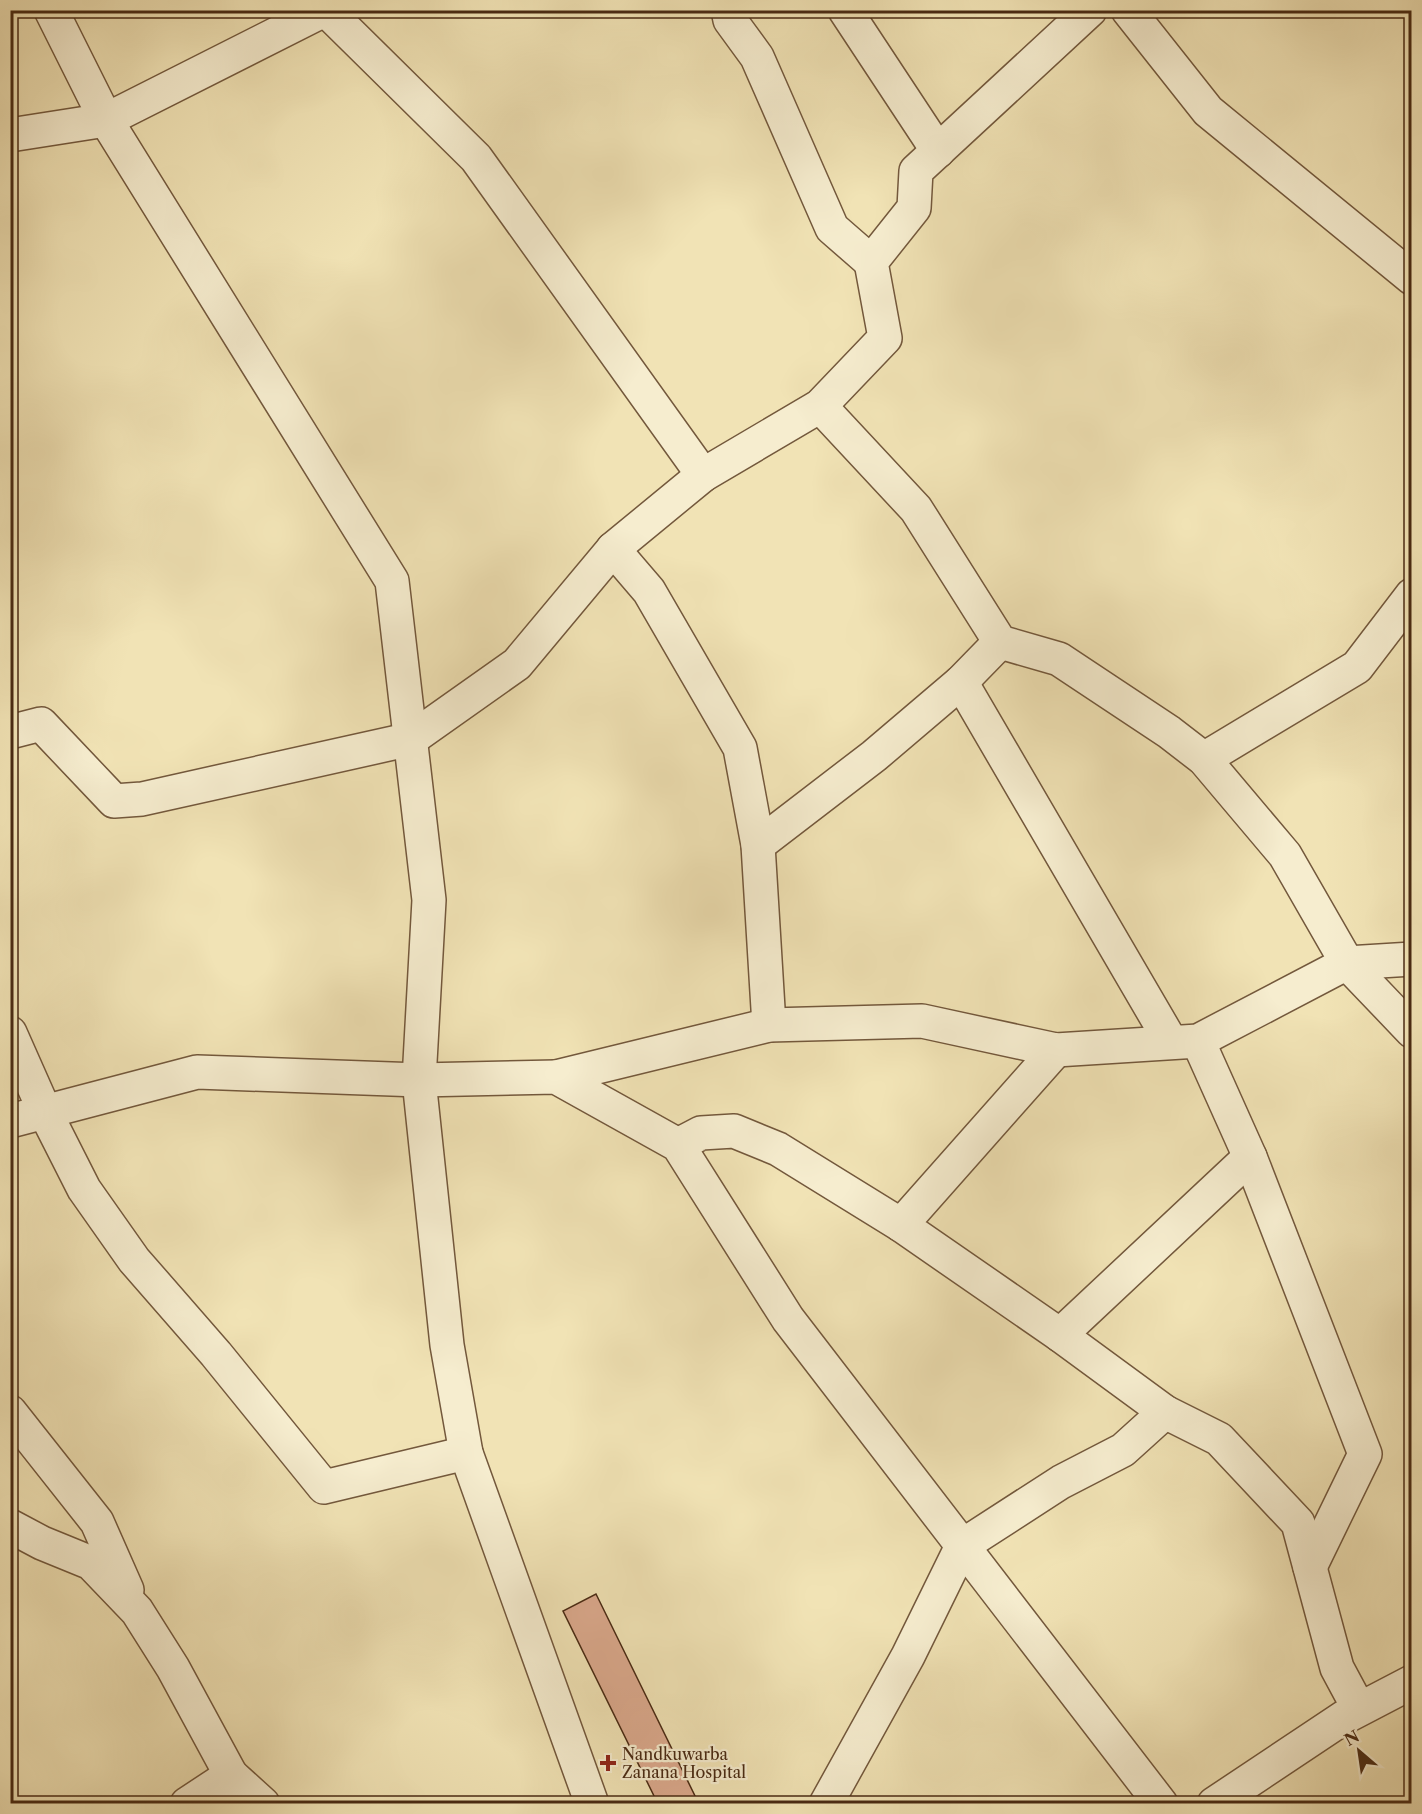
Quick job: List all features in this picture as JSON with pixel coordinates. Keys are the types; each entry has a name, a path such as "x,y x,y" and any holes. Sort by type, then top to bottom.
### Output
{"street":[{"path":"51,10 106,120 392,581 429,900 419,1080 447,1345 466,1454 592,1803"},
{"path":"10,135 106,120 325,10 476,158 703,475"},
{"path":"10,732 41,724 114,801 142,799 411,738 517,664 613,549 703,475 820,406 885,338 872,262 832,228 757,57 730,20 728,10"},
{"path":"845,10 938,151"},
{"path":"872,262 914,208 916,171 1090,10"},
{"path":"1128,10 1208,111 1412,278"},
{"path":"820,406 916,509 1000,642 1059,659 1169,732 1204,759 1285,855 1347,963 1412,1031"},
{"path":"613,549 649,591 740,748 758,845 769,1025"},
{"path":"1204,759 1357,667 1412,595"},
{"path":"758,845 874,756 961,682 1000,642"},
{"path":"961,682 1184,1041 1250,1157 1365,1454 1310,1567"},
{"path":"10,1121 197,1072 419,1080 556,1077 769,1025 922,1021 1056,1050 1184,1041 1347,963 1412,959"},
{"path":"10,1033 45,1112 84,1189 134,1260 216,1354 324,1487 466,1454"},
{"path":"901,1225 1056,1050"},
{"path":"556,1077 678,1145 788,1319 1161,1803"},
{"path":"678,1145 701,1133 734,1131 778,1149 901,1225 1060,1335 1165,1412 1219,1439 1298,1523 1336,1668 1359,1709"},
{"path":"1060,1335 1250,1157"},
{"path":"10,1412 97,1522 137,1611 173,1668 231,1774 262,1803"},
{"path":"826,1803 908,1656 962,1546 1061,1482 1123,1450 1165,1412"},
{"path":"10,1526 42,1543 91,1563 137,1611"},
{"path":"1214,1803 1343,1718 1412,1682"},
{"path":"187,1803 231,1774"}],"building":[{"path":"596,1594 698,1802 695,1804 658,1804 563,1611"}],"place":[{"name":"Nandkuwarba Zanana Hospital","path":"608,1763"}]}
